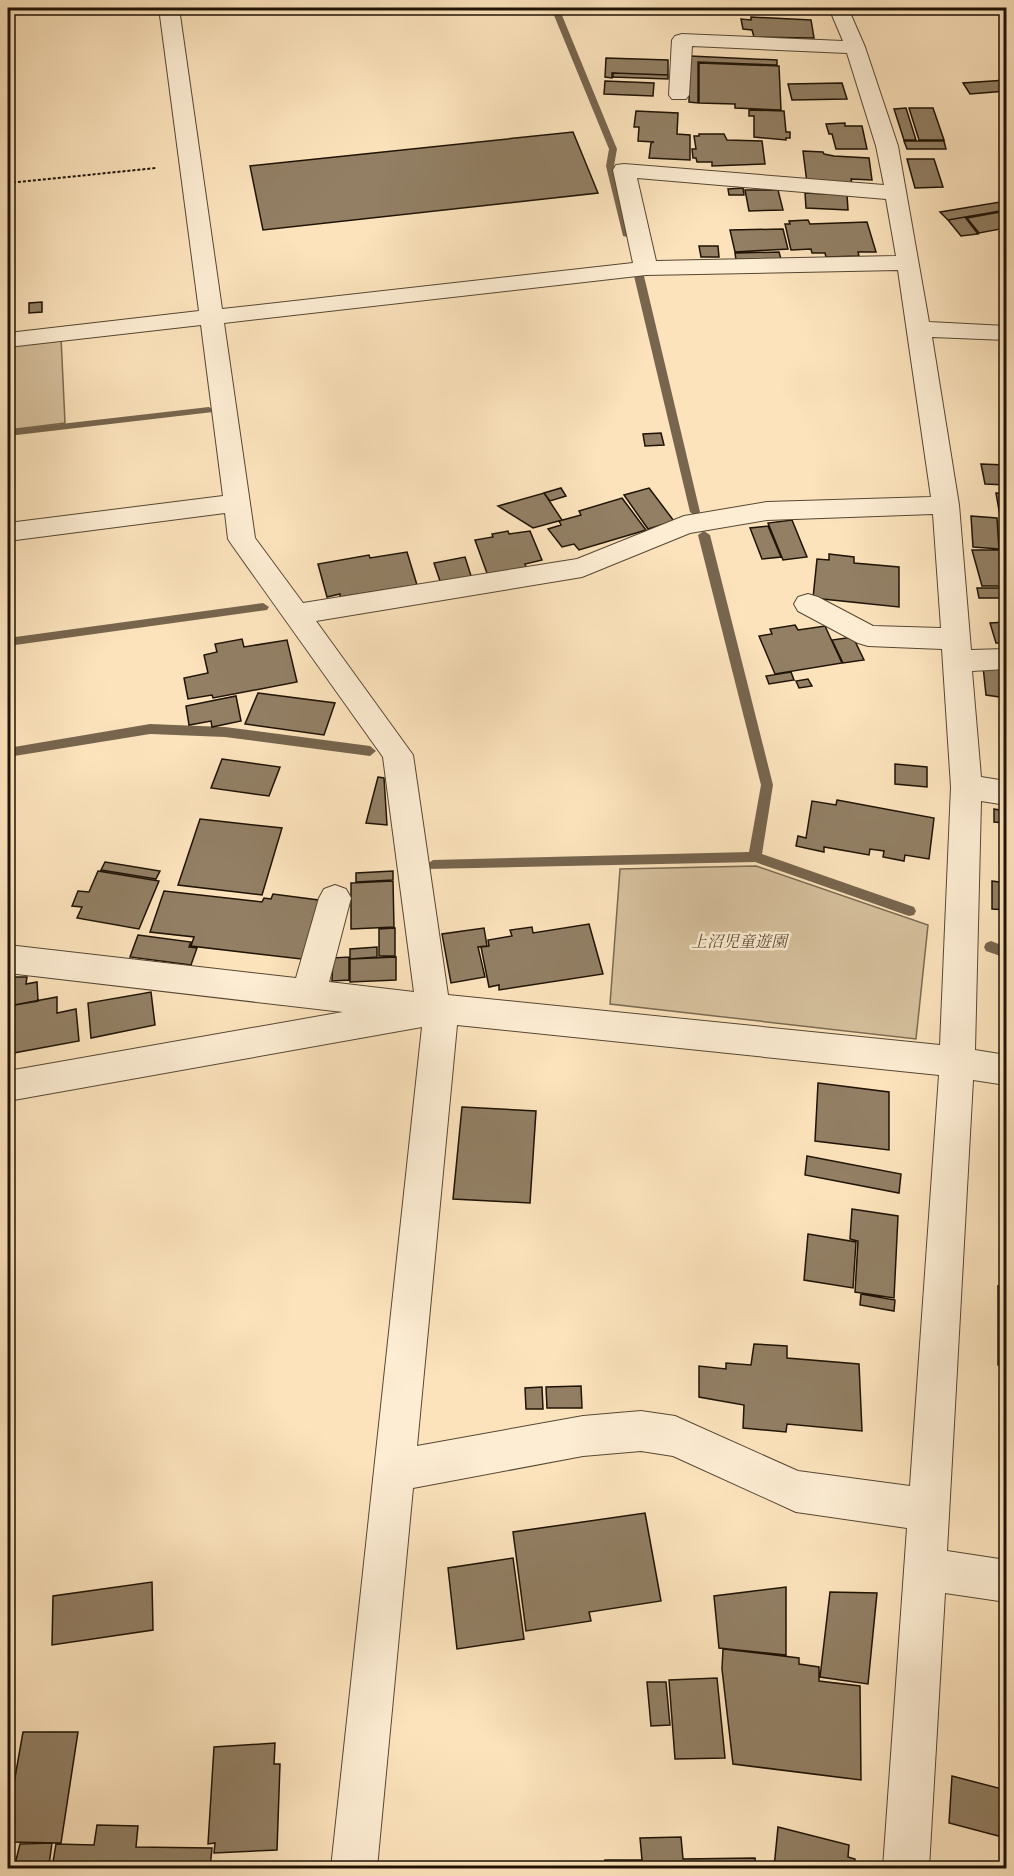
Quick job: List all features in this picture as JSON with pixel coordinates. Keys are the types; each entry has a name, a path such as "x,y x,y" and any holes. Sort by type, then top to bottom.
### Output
{"street":[{"path":"169,8 242,539 398,755 437,1008 354,1869"},
{"path":"839,8 855,47 887,146 908,263 946,505 966,787 957,1062 906,1869"},
{"path":"679,95 682,40 855,47"},
{"path":"646,268 624,170 896,193"},
{"path":"8,340 646,268 908,263"},
{"path":"918,329 1006,333"},
{"path":"8,532 237,503"},
{"path":"296,614 582,568 684,525 766,511 946,505"},
{"path":"808,604 868,636 1006,659"},
{"path":"966,787 1006,793"},
{"path":"309,993 335,898"},
{"path":"8,959 437,1008 957,1062 1006,1070"},
{"path":"8,1086 437,1008"},
{"path":"394,1471 583,1436 641,1431 675,1436 796,1491 928,1510"},
{"path":"925,1569 1006,1581"}],"path":[{"path":"8,183 191,165"}],"green space":[{"path":"61,337 65,423 8,430 8,343"},
{"name":"上沼児童遊園","path":"756,866 928,925 916,1039 610,1004 620,869"}],"building":[{"path":"751,17 811,20 814,38 754,37 752,30 743,29 741,19 751,20"},
{"path":"690,56 777,60 777,65 698,62 698,103 689,102"},
{"path":"606,58 668,60 668,75 612,73 612,78 605,77"},
{"path":"699,63 779,66 781,110 735,108 735,104 699,103"},
{"path":"613,73 668,75 668,79 613,77"},
{"path":"1006,80 1006,91 970,94 963,83"},
{"path":"605,81 654,83 653,96 604,94"},
{"path":"842,83 847,99 792,100 788,84"},
{"path":"906,108 916,140 904,140 894,109"},
{"path":"909,108 933,108 944,140 919,140"},
{"path":"749,110 784,111 786,132 790,132 790,138 786,140 754,137 754,116 749,116"},
{"path":"636,111 678,113 677,134 690,135 690,160 649,158 651,143 654,142 638,141 639,127 634,127"},
{"path":"845,123 845,126 862,126 867,149 836,149 832,134 829,134 826,124"},
{"path":"573,132 598,193 263,230 250,166"},
{"path":"699,134 724,134 727,140 762,141 765,164 712,166 712,162 697,162 696,158 693,158 692,149 696,149 694,136 699,136"},
{"path":"904,141 944,141 946,149 907,149"},
{"path":"803,151 869,158 872,180 851,179 852,184 807,183"},
{"path":"907,159 934,159 943,187 915,188"},
{"path":"743,188 744,195 729,195 728,189"},
{"path":"745,190 778,190 783,210 749,211"},
{"path":"805,193 847,195 848,210 806,208"},
{"path":"1000,202 1006,210 948,220 940,212"},
{"path":"1006,211 1006,228 979,233 967,218"},
{"path":"965,217 978,234 961,236 948,220"},
{"path":"808,220 810,224 867,222 876,252 858,252 859,256 826,257 825,253 812,253 811,249 791,250 785,224 790,224 789,221"},
{"path":"783,229 788,249 735,252 730,230"},
{"path":"699,246 718,246 719,257 701,257"},
{"path":"779,252 781,259 736,260 735,253"},
{"path":"42,302 42,312 29,313 29,303"},
{"path":"661,433 664,445 645,446 643,434"},
{"path":"981,464 1006,465 1006,485 985,484"},
{"path":"561,488 566,496 550,501 544,493"},
{"path":"649,488 674,521 648,529 624,495"},
{"path":"544,493 562,520 533,528 498,506"},
{"path":"996,493 1006,494 1006,516 1000,516"},
{"path":"622,498 646,530 579,550 574,544 562,547 548,529 561,525 559,521 581,515 579,511"},
{"path":"971,516 997,518 999,549 973,547"},
{"path":"792,520 807,557 783,560 768,523"},
{"path":"768,526 781,557 762,559 750,528"},
{"path":"508,531 509,534 530,531 542,560 525,564 527,569 488,576 475,540 493,537 492,534"},
{"path":"972,550 1006,550 1006,586 982,586"},
{"path":"407,552 417,585 327,597 318,564 369,555 370,558"},
{"path":"829,554 854,557 854,563 899,567 899,607 813,598 817,559 829,560"},
{"path":"465,557 472,579 441,584 434,563"},
{"path":"977,588 1006,588 1006,598 979,598"},
{"path":"1006,622 1006,643 996,643 990,623"},
{"path":"795,625 798,630 825,626 842,663 775,674 759,636 772,634 770,629"},
{"path":"853,637 864,660 843,663 832,640"},
{"path":"242,639 244,647 287,640 297,682 213,698 212,695 188,699 184,678 208,673 204,655 217,652 215,644"},
{"path":"1006,665 1006,698 986,695 983,666"},
{"path":"791,672 794,680 769,684 766,676"},
{"path":"808,679 812,686 799,688 796,681"},
{"path":"258,693 335,703 324,735 245,724"},
{"path":"236,696 241,721 212,727 211,721 189,725 186,706"},
{"path":"222,759 280,767 269,796 211,788"},
{"path":"895,764 927,767 927,787 895,784"},
{"path":"378,777 384,778 387,825 366,823"},
{"path":"837,800 934,818 929,859 905,855 904,861 883,857 884,851 870,849 869,855 824,847 824,852 796,846 798,836 806,838 812,801 836,805"},
{"path":"994,809 1005,811 1005,823 994,822"},
{"path":"200,819 282,828 262,895 178,885"},
{"path":"105,862 160,871 156,879 101,870"},
{"path":"98,871 159,881 139,929 77,918 82,907 72,906 78,891 89,892"},
{"path":"393,871 393,880 356,882 356,873"},
{"path":"393,881 394,927 351,929 351,883"},
{"path":"992,881 1006,883 1006,910 992,909"},
{"path":"164,891 262,902 264,898 271,899 273,894 326,901 310,960 191,946 194,937 150,932"},
{"path":"589,924 603,974 499,990 499,985 489,987 481,947 489,946 488,940 512,936 510,930 532,927 533,933"},
{"path":"395,928 395,956 379,956 379,929"},
{"path":"484,928 487,946 478,947 485,977 451,983 442,934"},
{"path":"138,935 191,942 189,947 197,948 191,965 130,957"},
{"path":"377,947 377,957 350,959 350,949"},
{"path":"349,957 349,980 332,981 333,958"},
{"path":"396,957 396,980 350,982 350,959"},
{"path":"8,977 27,977 26,984 37,982 38,1001 8,1006"},
{"path":"151,992 155,1025 91,1038 88,1003"},
{"path":"57,997 57,1013 76,1009 79,1041 8,1054 8,1006"},
{"path":"818,1083 889,1092 889,1150 815,1141"},
{"path":"462,1107 536,1111 530,1203 453,1199"},
{"path":"807,1156 901,1174 899,1193 805,1175"},
{"path":"852,1209 898,1216 894,1298 855,1292 858,1241 850,1239"},
{"path":"808,1234 856,1242 853,1288 804,1280"},
{"path":"998,1286 1006,1288 1006,1367 998,1365"},
{"path":"861,1294 895,1300 894,1311 860,1305"},
{"path":"754,1344 787,1346 787,1358 859,1364 862,1431 787,1424 786,1432 743,1428 744,1405 699,1397 699,1366 726,1369 726,1363 751,1365"},
{"path":"581,1386 582,1408 547,1408 546,1387"},
{"path":"542,1387 543,1409 526,1409 525,1388"},
{"path":"645,1513 661,1601 589,1612 591,1621 526,1631 513,1532"},
{"path":"513,1558 524,1639 457,1649 448,1568"},
{"path":"152,1582 153,1630 52,1645 53,1596"},
{"path":"786,1587 786,1655 719,1648 714,1596"},
{"path":"830,1592 877,1593 868,1684 820,1677"},
{"path":"723,1649 799,1658 799,1664 819,1667 819,1681 860,1686 861,1780 733,1764 722,1669"},
{"path":"717,1678 725,1758 675,1759 669,1680"},
{"path":"647,1682 666,1682 670,1725 651,1726"},
{"path":"23,1732 78,1732 61,1843 8,1842 8,1817"},
{"path":"275,1743 274,1764 280,1764 277,1850 214,1853 215,1843 208,1844 214,1747"},
{"path":"952,1776 1006,1790 1006,1838 949,1823"},
{"path":"97,1825 138,1826 136,1847 212,1848 210,1868 52,1868 56,1844 94,1845"},
{"path":"778,1827 849,1845 848,1857 855,1859 854,1868 774,1868"},
{"path":"681,1837 683,1859 755,1858 756,1868 605,1868 605,1860 642,1860 640,1838"},
{"path":"52,1843 49,1865 15,1864 20,1844"}],"waterway":[{"path":"555,8 613,149 610,166 628,236"},
{"path":"639,276 695,512"},
{"path":"8,433 209,410"},
{"path":"704,535 767,785 755,857"},
{"path":"8,642 263,607"},
{"path":"8,753 150,729 225,732 370,751"},
{"path":"433,865 755,857"},
{"path":"755,857 909,911"},
{"path":"991,947 1006,953"}]}
